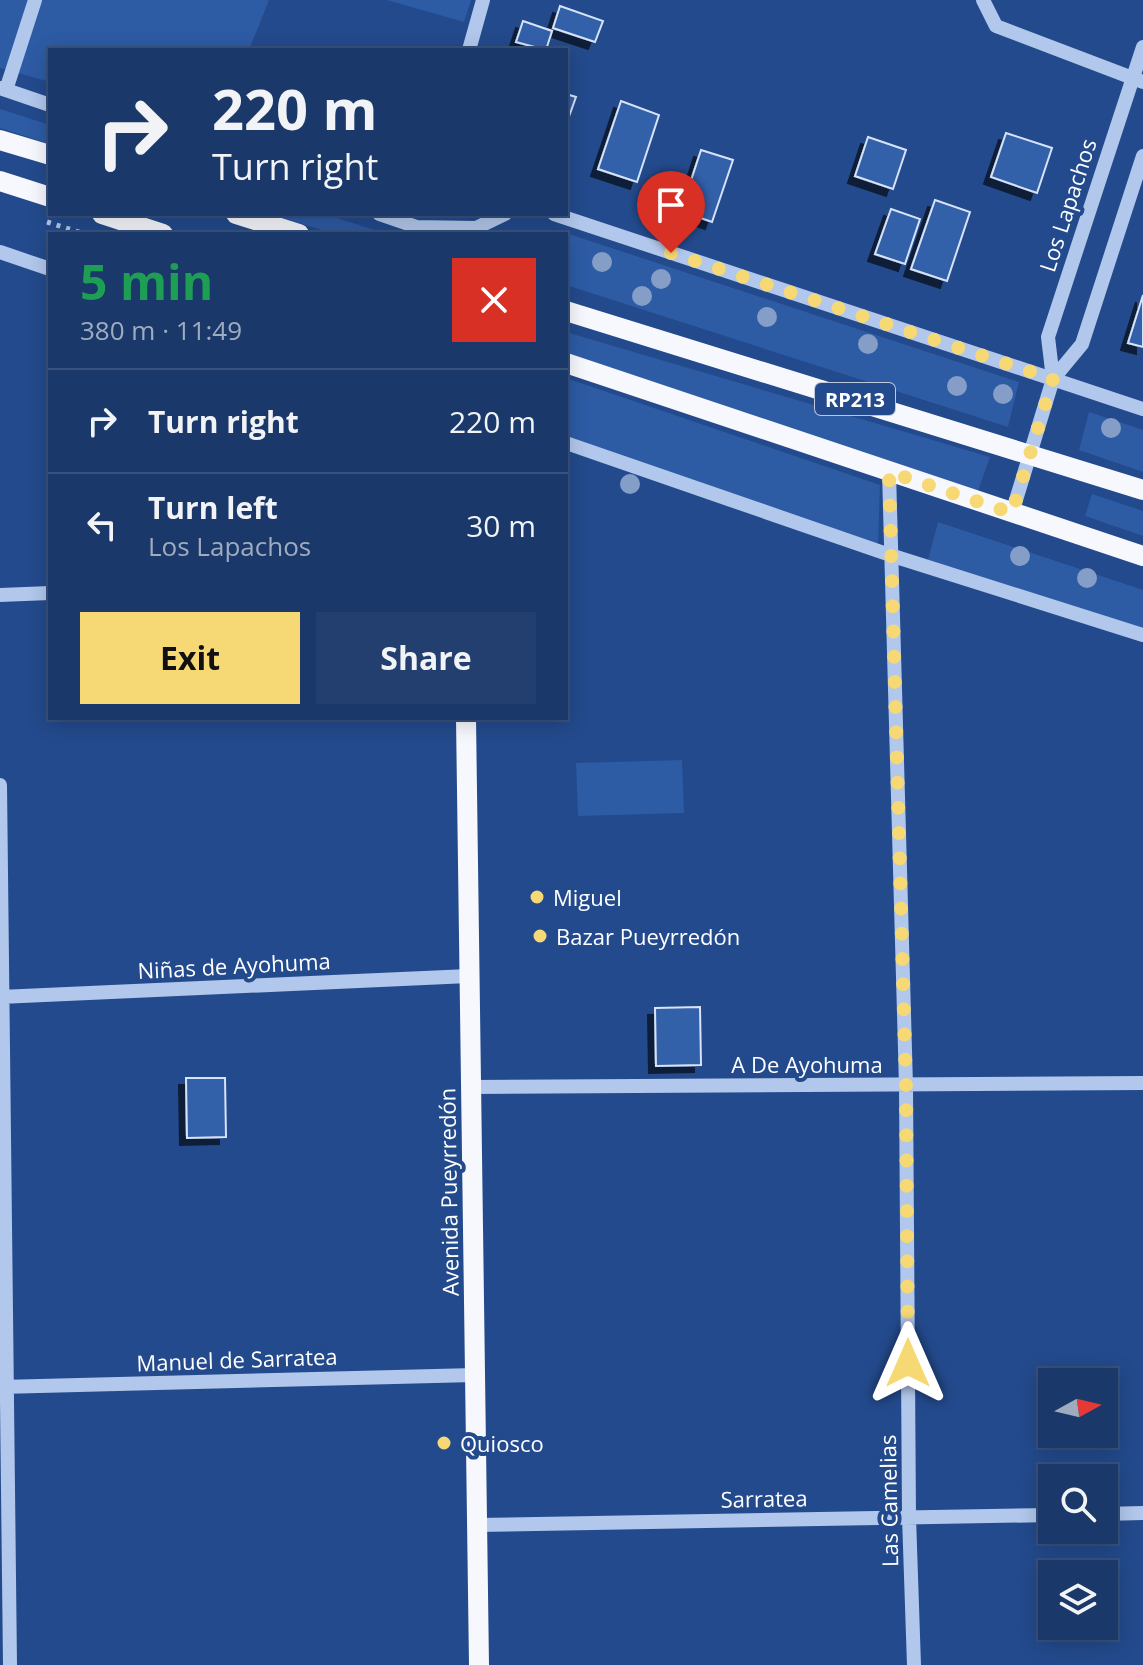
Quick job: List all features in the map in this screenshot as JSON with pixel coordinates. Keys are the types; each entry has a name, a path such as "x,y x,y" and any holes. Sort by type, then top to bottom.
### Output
{"main road":[{"path":"0,140 48,154"},
{"path":"1,187 48,197"},
{"path":"108,216 157,232"},
{"path":"242,216 293,232"},
{"name":"RP213","path":"568,312 1032,453 1143,490"},
{"name":"RP213","path":"568,364 1143,556"},
{"name":"Avenida Pueyrredón","path":"466,720 479,1665"}],"street":[{"path":"35,0 3,89 48,104"},
{"path":"470,48 483,0"},
{"path":"983,0 996,26 1137,80"},
{"name":"Los Lapachos","path":"1012,513 1053,379 1048,337 1137,80 1143,47"},
{"name":"Los Lapachos","path":"1053,379 1082,344 1143,156"},
{"path":"386,216 418,225 475,231 501,216"},
{"path":"560,216 1143,409"},
{"path":"0,252 48,268"},
{"path":"568,444 890,555 1143,635"},
{"name":"Las Camelias","path":"889,472 906,1086 909,1517 914,1665"},
{"path":"0,595 48,593"},
{"path":"0,785 3,1387 10,1665"},
{"name":"Niñas de Ayohuma","path":"2,997 469,976"},
{"name":"A De Ayohuma","path":"471,1087 1143,1083"},
{"name":"Manuel de Sarratea","path":"3,1387 475,1375"},
{"path":"1118,1514 1143,1513"},
{"name":"Sarratea","path":"476,1525 1038,1515"}],"shaded area":[{"path":"0,0 269,0 250,48 48,48 48,81 0,68"},
{"path":"387,0 471,0 464,22"},
{"path":"0,109 48,124 48,143 0,128"},
{"path":"277,216 331,216 380,232 328,232"},
{"path":"568,235 1019,382 1008,427 568,286"},
{"path":"568,333 990,457 978,491 568,354"},
{"path":"568,379 880,485 878,545 568,444"},
{"path":"1089,412 1143,430 1143,472 1079,450"},
{"path":"1092,494 1143,511 1143,536 1085,516"},
{"path":"938,522 1143,590 1143,629 928,560"},
{"path":"682,760 684,813 578,816 576,763"}],"building":[{"path":"560,6 603,21 595,42 553,28"},
{"path":"523,21 552,31 547,48 516,42"},
{"path":"568,95 576,97 568,119"},
{"path":"621,101 659,115 637,182 598,169"},
{"path":"1006,133 1052,148 1037,193 991,177"},
{"path":"868,137 906,150 893,189 855,176"},
{"path":"701,150 733,160 712,222 681,211"},
{"path":"935,200 970,212 947,281 911,269"},
{"path":"891,209 920,219 905,264 875,254"},
{"path":"1143,295 1143,347 1128,343"},
{"path":"700,1007 701,1065 656,1066 655,1008"},
{"path":"186,1078 225,1078 226,1137 187,1138"}],"place":[{"name":"Miguel","path":"537,897"},
{"name":"Bazar Pueyrredón","path":"540,936"},
{"name":"Quiosco","path":"444,1443"}],"route":[{"path":"671,253 1053,379 1012,513 889,472 906,1086 908,1363"}]}
